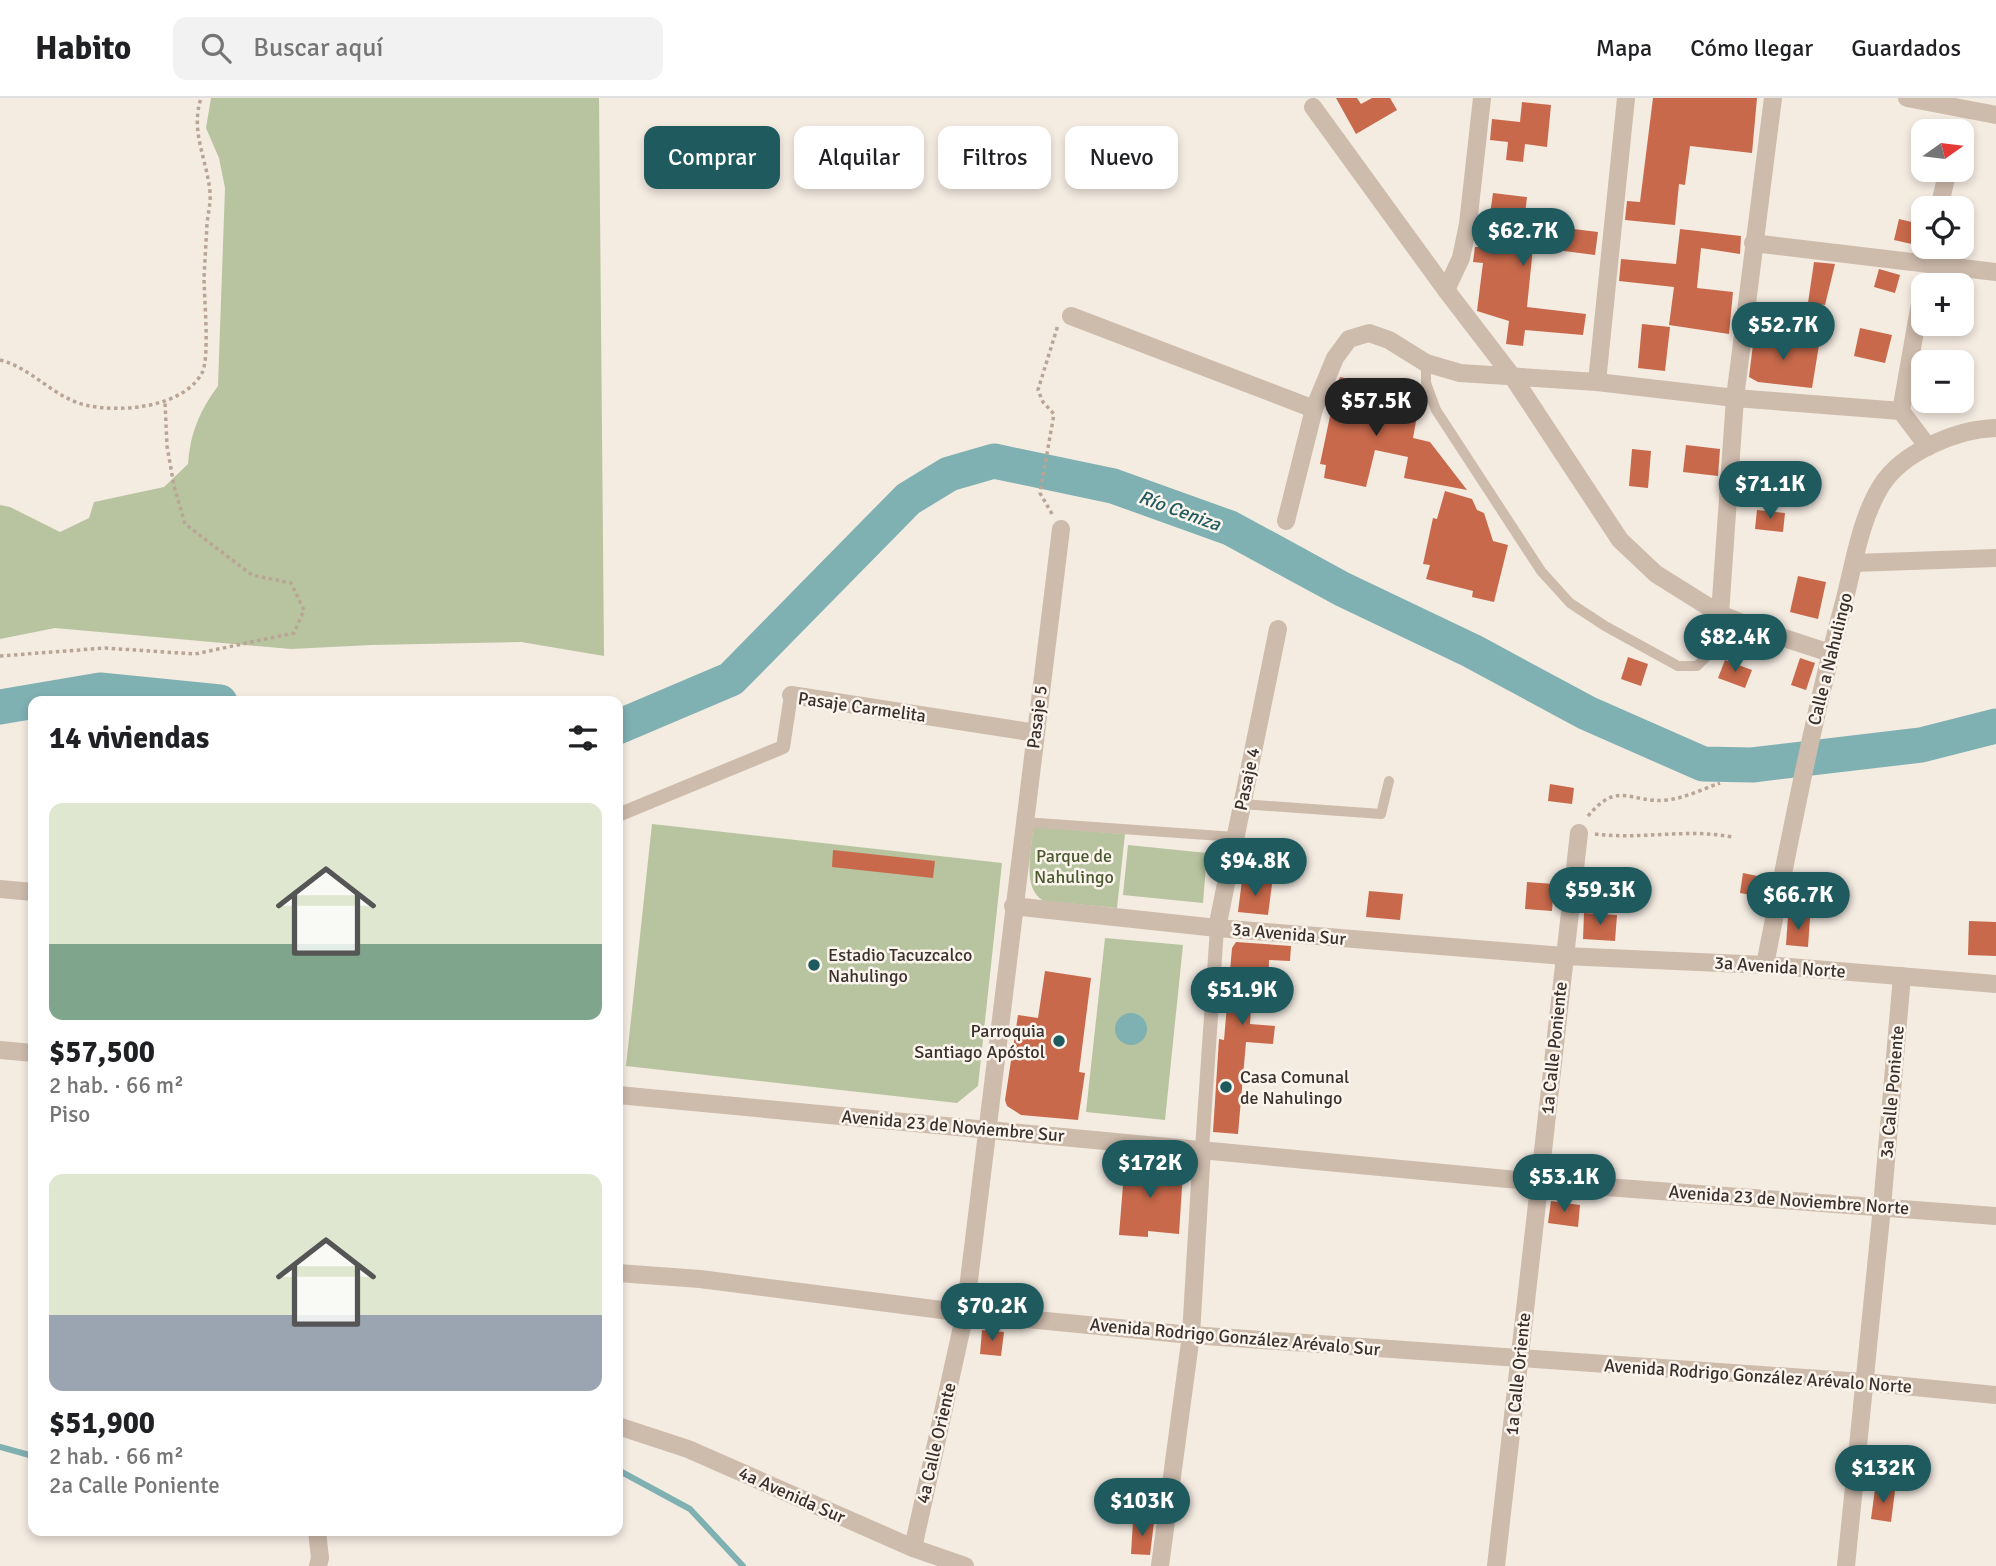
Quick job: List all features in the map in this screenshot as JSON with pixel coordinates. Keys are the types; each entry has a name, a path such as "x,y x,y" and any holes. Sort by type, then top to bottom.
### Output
{"street":[{"path":"1446,290 1461,258 1468,224 1482,98"},
{"path":"1597,382 1626,98"},
{"path":"1720,614 1735,398 1773,98"},
{"path":"1907,98 1996,115"},
{"path":"1313,107 1511,376 1620,540 1656,574 1720,614 1830,653"},
{"path":"1753,243 1911,254"},
{"path":"1945,259 1996,272"},
{"path":"1071,316 1314,410"},
{"path":"1286,522 1314,410 1335,358 1349,339 1369,333 1389,340 1426,363 1460,373 1597,382 1735,398 1901,411"},
{"path":"1914,336 1901,411 1928,447"},
{"name":"Calle a Nahulingo","path":"1765,965 1808,746 1866,519 1882,485 1902,464 1950,437 1982,428 1996,428"},
{"name":"Pasaje 5","path":"988,1130 1013,906 1061,528"},
{"path":"1854,563 1996,558"},
{"name":"Pasaje 4","path":"1217,928 1278,629"},
{"name":"Pasaje Carmelita","path":"623,813 783,747 791,695 1036,733"},
{"name":"1a Calle Poniente","path":"1539,1182 1578,833"},
{"path":"0,889 28,892"},
{"name":"3a Avenida Sur","path":"1013,906 1217,928 1564,956"},
{"path":"1160,1566 1191,1335 1217,928"},
{"name":"3a Avenida Norte","path":"1564,956 1765,965 1996,984"},
{"name":"3a Calle Poniente","path":"1846,1566 1902,976"},
{"path":"0,1050 28,1053"},
{"name":"Avenida 23 de Noviembre Sur","path":"623,1095 1539,1182"},
{"name":"4a Calle Oriente","path":"913,1548 965,1313 988,1130"},
{"name":"Avenida 23 de Noviembre Norte","path":"1539,1182 1996,1216"},
{"name":"1a Calle Oriente","path":"1496,1566 1539,1182"},
{"name":"Avenida Rodrigo González Arévalo Sur","path":"623,1273 699,1279 965,1313 1191,1335 1520,1359"},
{"name":"Avenida Rodrigo González Arévalo Norte","path":"1520,1359 1863,1382 1996,1395"},
{"name":"4a Avenida Sur","path":"623,1428 688,1449 913,1548 965,1566"},
{"path":"318,1536 320,1558 318,1566"}],"lane":[{"path":"1426,363 1426,383 1436,410 1541,571 1570,603 1605,626 1678,666 1697,666 1709,654 1720,614"},
{"path":"1242,804 1381,814 1389,781"},
{"path":"1024,822 1235,837"}],"path":[{"path":"0,360 39,380 61,397 85,405 109,408 165,402 181,396 203,372 206,335 204,280 211,196 197,132 201,98"},
{"path":"1061,528 1040,493 1054,414 1043,402 1038,390 1056,328 1071,316"},
{"path":"0,656 105,648 195,654 295,633 304,610 291,583 251,575 186,524 174,486 167,446 165,402"},
{"path":"1720,783 1668,800 1624,795 1603,800 1588,816 1578,833 1615,836 1708,832 1732,837"}],"green space":[{"path":"211,98 599,98 604,656 521,642 291,649 55,628 0,639 0,505 10,507 60,532 89,518 94,502 164,487 188,464 197,422 218,386 225,188 219,158 206,128"},
{"name":"Estadio Tacuzcalco Nahulingo","path":"652,824 1002,863 978,1086 957,1103 626,1066"},
{"name":"Parque de Nahulingo","path":"1033,827 1125,834 1117,908 1044,901 1037,895 1030,878"},
{"path":"1128,845 1207,853 1203,903 1123,895"},
{"name":"Parque de Nahulingo","path":"1105,938 1183,945 1165,1120 1086,1112"}],"water":[{"path":"1131,1013 1143,1017 1147,1029 1143,1041 1131,1045 1119,1041 1115,1029 1119,1017"}],"building":[{"path":"1336,98 1357,98 1361,104 1372,98 1390,98 1397,110 1356,134"},
{"path":"1653,98 1757,98 1752,153 1690,146 1685,185 1679,184 1675,225 1625,220 1627,201 1640,202"},
{"path":"1522,102 1551,105 1547,147 1525,144 1523,162 1506,160 1508,142 1490,140 1492,119 1520,122"},
{"path":"1493,193 1527,197 1524,223 1598,232 1595,255 1533,247 1527,307 1586,314 1583,335 1525,330 1523,346 1506,344 1509,321 1477,311 1483,263 1473,262 1475,247 1479,247 1482,220 1489,221"},
{"path":"1899,219 1911,222 1911,244 1894,240"},
{"path":"1680,229 1741,236 1740,254 1701,248 1697,288 1733,292 1729,334 1669,325 1674,287 1619,281 1621,259 1676,264"},
{"path":"1814,262 1835,264 1825,305 1808,303"},
{"path":"1879,269 1900,275 1895,293 1874,287"},
{"path":"1642,324 1670,327 1665,371 1638,368"},
{"path":"1860,328 1892,335 1885,363 1854,356"},
{"path":"1754,336 1819,345 1812,388 1758,382 1749,377"},
{"path":"1340,377 1392,388 1388,410 1417,416 1413,438 1430,442 1467,490 1404,478 1408,457 1375,450 1366,487 1324,478 1326,465 1320,464 1334,397 1332,396"},
{"path":"1686,445 1720,449 1718,476 1683,472"},
{"path":"1632,449 1651,451 1648,488 1629,486"},
{"path":"1445,491 1472,499 1477,510 1484,513 1493,541 1508,545 1494,602 1472,597 1473,591 1426,579 1430,565 1423,564 1433,518 1437,519"},
{"path":"1757,510 1785,513 1783,532 1755,529"},
{"path":"1798,576 1826,582 1818,619 1790,612"},
{"path":"1628,657 1648,664 1641,686 1621,679"},
{"path":"1800,658 1815,663 1806,690 1791,685"},
{"path":"1725,660 1752,670 1745,688 1718,678"},
{"path":"1550,784 1574,788 1572,804 1548,801"},
{"path":"833,850 935,861 933,878 832,867"},
{"path":"1743,873 1767,878 1763,897 1740,893"},
{"path":"1242,880 1272,884 1268,915 1238,912"},
{"path":"1527,882 1554,884 1552,911 1525,909"},
{"path":"1369,891 1403,894 1400,920 1366,917"},
{"path":"1584,913 1617,915 1615,941 1583,939"},
{"path":"1788,916 1810,918 1808,947 1786,945"},
{"path":"1969,921 1996,922 1996,956 1968,955"},
{"path":"1236,942 1291,946 1290,961 1269,960 1268,990 1252,989 1250,1024 1275,1026 1273,1044 1246,1042 1238,1134 1213,1132 1219,1039 1224,1040 1232,948"},
{"path":"1045,971 1091,978 1079,1072 1085,1073 1078,1120 1021,1115 1007,1106 1005,1100 1018,1015 1038,1018"},
{"path":"1125,1160 1155,1163 1154,1170 1183,1172 1179,1234 1148,1231 1148,1237 1119,1235"},
{"path":"1551,1201 1580,1205 1578,1227 1548,1223"},
{"path":"982,1330 1004,1332 1001,1356 980,1354"},
{"path":"1875,1489 1895,1491 1891,1522 1871,1519"},
{"path":"1133,1521 1154,1522 1150,1555 1131,1554"}],"waterway":[{"name":"Río Ceniza","path":"623,725 731,679 908,499 949,474 994,461 1113,486 1230,528 1342,589 1472,651 1587,713 1703,764 1752,765 1921,745 1996,726"},
{"name":"Río Ceniza","path":"65,696 100,690 160,696"},
{"name":"Río Ceniza","path":"0,707 28,702"},
{"path":"0,1447 28,1455"},
{"path":"623,1473 690,1509 743,1566"}],"place":[{"name":"Estadio Tacuzcalco Nahulingo","path":"814,965"},
{"name":"Parroquia Santiago Apóstol","path":"1059,1041"},
{"name":"Casa Comunal de Nahulingo","path":"1226,1087"}]}
